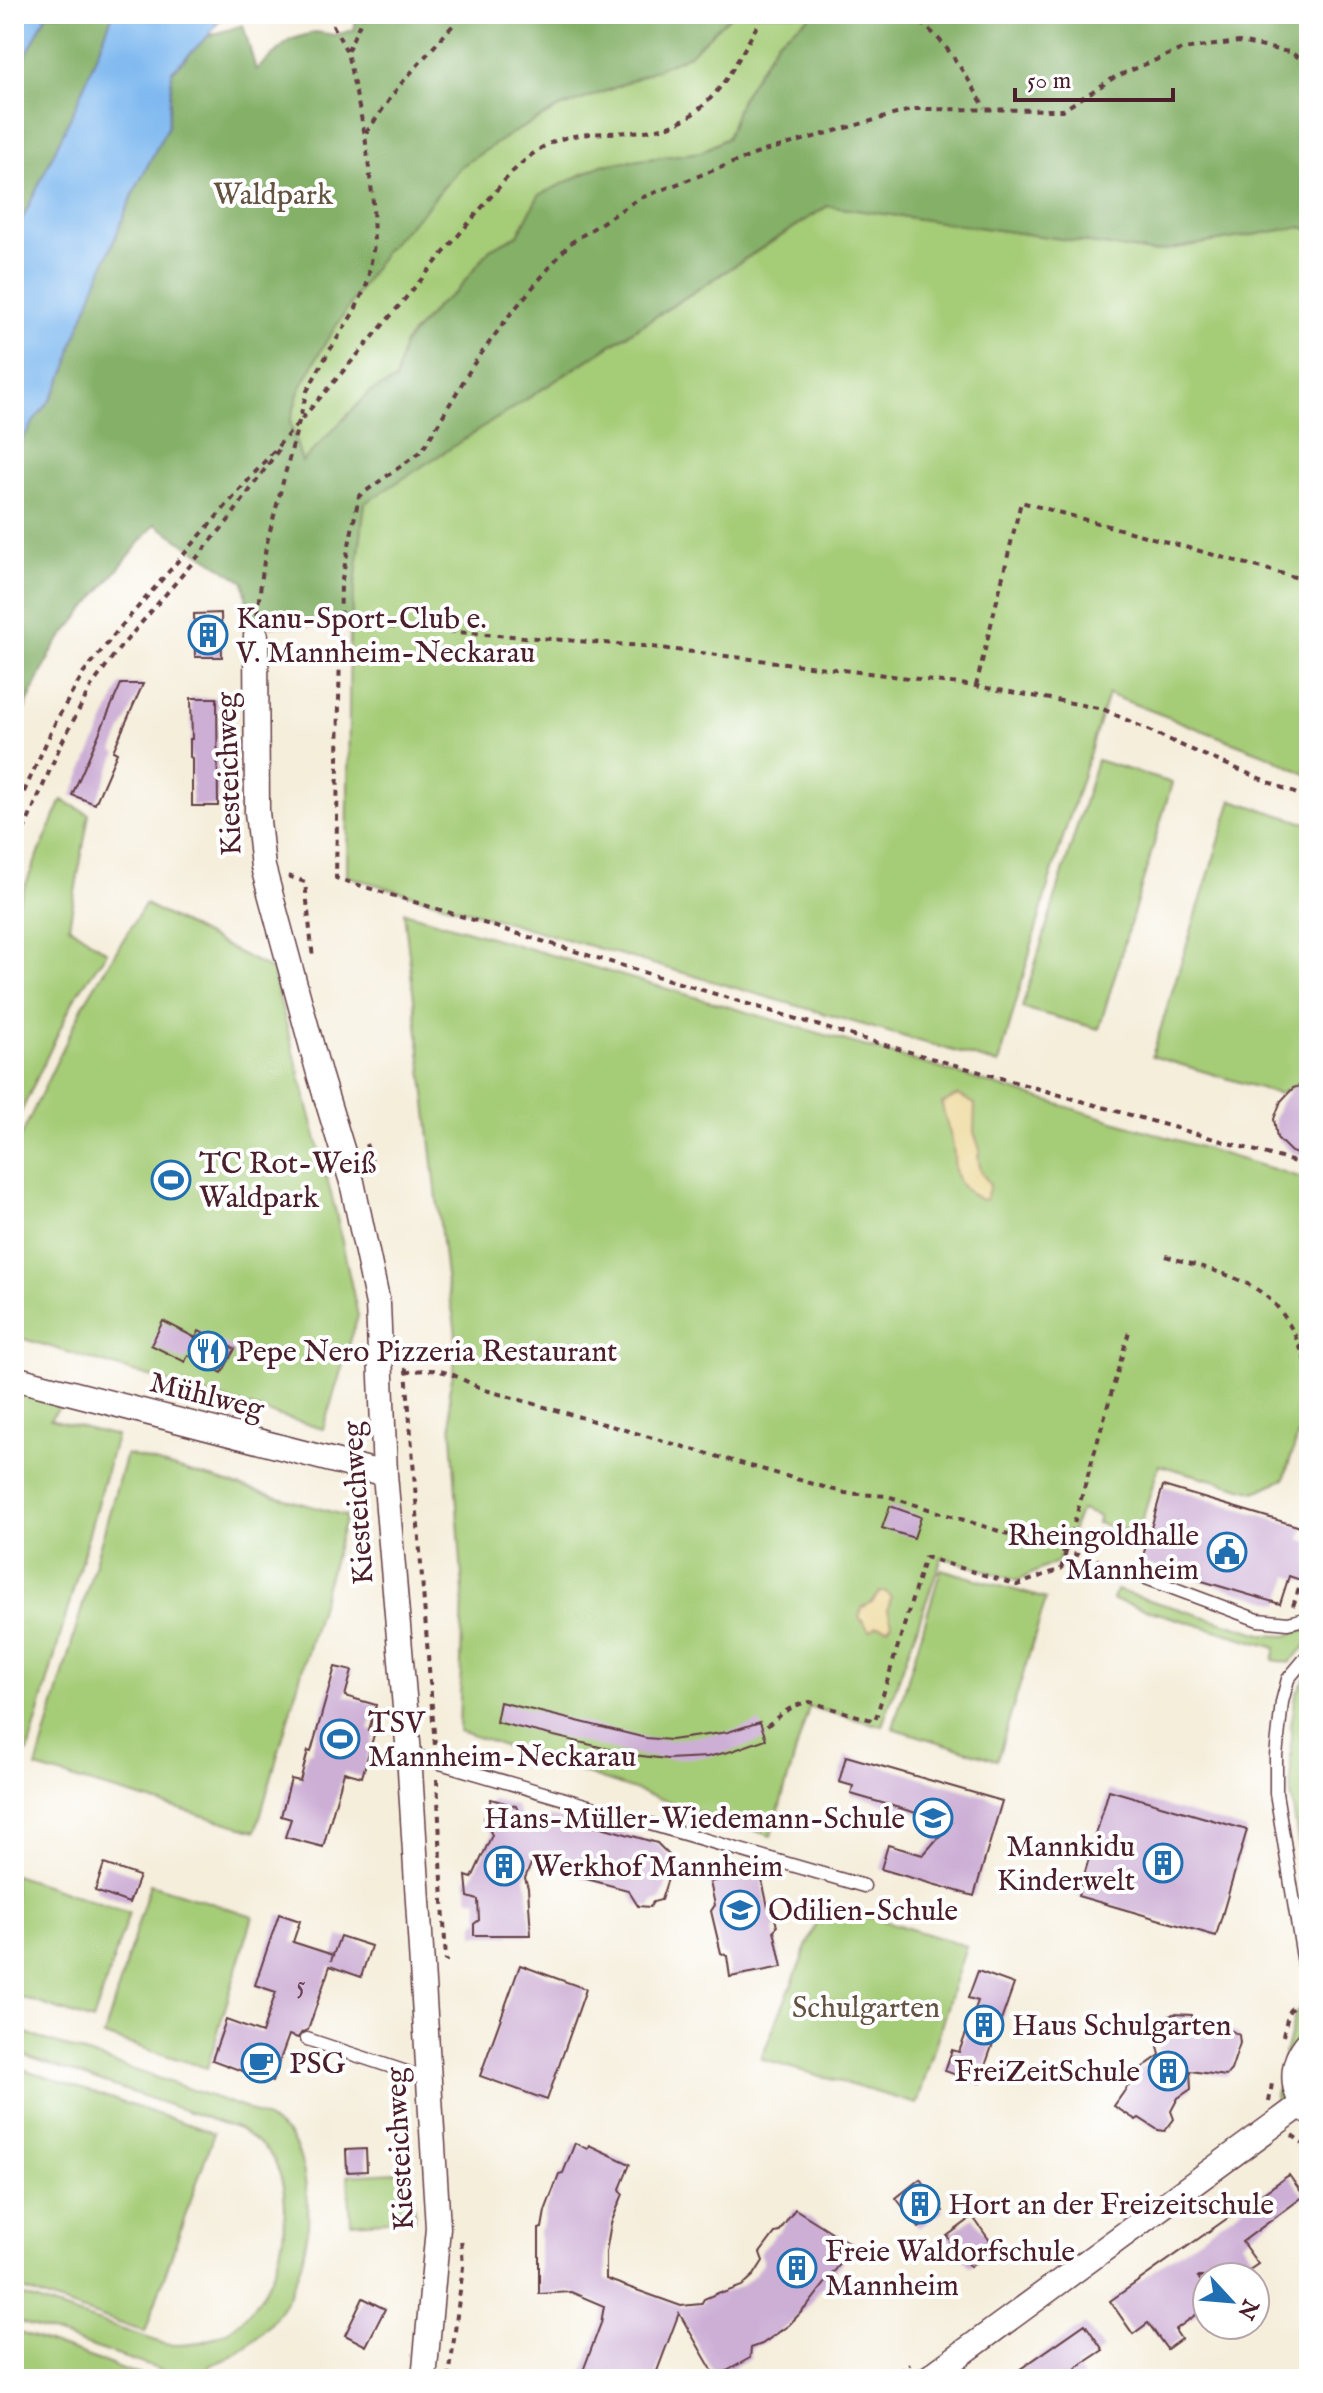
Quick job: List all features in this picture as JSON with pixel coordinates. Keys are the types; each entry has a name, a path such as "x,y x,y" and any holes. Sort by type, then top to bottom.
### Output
{"street":[{"name":"Kiesteichweg","path":"256,636 257,812 263,867 352,1182 378,1304 385,1474 409,1754 438,2228 424,2379"},
{"name":"Mühlweg","path":"14,1378 385,1474"},
{"path":"927,2379 1305,2108 1294,2081 1294,2069 1297,2058 1309,2041"}],"lane":[{"path":"1135,1574 1258,1620 1288,1623 1309,1618"},
{"path":"1309,1654 1288,1679 1276,1756 1276,1793 1309,1994"},
{"path":"409,1754 864,1886"},
{"path":"307,2039 428,2079"}],"path":[{"path":"256,636 260,575 297,423 307,391 367,284 374,245 373,202 365,135 347,52 327,14"},
{"path":"347,52 364,14"},
{"path":"365,135 399,86 463,14"},
{"path":"14,814 56,721 83,674 510,174 533,153 554,141 581,135 642,133 668,127 696,112 718,91 764,14"},
{"path":"885,14 918,21 965,73 985,108"},
{"path":"1309,63 1289,52 1239,42 1182,49 1115,77 1063,110 914,109 764,151 638,199 569,244 508,317 473,365 422,451 359,496 341,584 336,878 836,1031 1309,1166"},
{"path":"14,853 61,744 91,687 114,655 228,521 297,423"},
{"path":"976,686 1021,502 1309,581"},
{"path":"365,625 643,646 976,686 1103,709 1309,799"},
{"path":"1166,1256 1240,1280 1267,1296 1293,1331 1309,1369"},
{"path":"767,1726 780,1714 801,1703 810,1702 875,1721 925,1557 1017,1585 1061,1569 1130,1328"},
{"path":"427,1368 446,1371 482,1389 845,1493 887,1496 1135,1574"},
{"path":"1288,1623 1302,1580"}],"green space":[{"path":"47,14 113,14 75,108 14,237 14,79"},
{"name":"Waldpark","path":"357,14 732,14 689,55 557,109 512,133 460,167 387,248 323,346 299,391 290,422 302,462 370,392 395,381 404,344 438,305 457,291 490,249 518,235 539,195 602,165 701,152 727,138 741,99 778,40 814,14 1309,14 1309,229 1300,227 1153,252 827,206 365,503 350,626 250,625 244,582 155,524 54,647 14,731 14,452 51,399 67,369 73,344 133,194 168,126 172,71 208,36 243,25 256,70 290,40 315,32 335,35 354,30"},
{"path":"732,14 814,14 778,40 741,99 727,138 701,152 602,165 539,195 518,235 490,249 457,291 438,305 404,343 395,381 370,392 302,463 290,422 299,391 323,346 387,248 460,167 512,133 557,109 689,55"},
{"path":"828,206 1153,252 1300,227 1309,229 1309,776 1269,756 1108,694 1048,886 999,1064 347,876 350,626 365,503"},
{"path":"1097,760 1172,783 1099,1029 1022,1008"},
{"path":"62,800 89,814 69,926 107,952 75,997 14,1127 14,911"},
{"path":"1232,800 1309,824 1309,1062 1303,1080 1279,1094 1152,1056"},
{"name":"TC Rot-Weiß Waldpark","path":"145,904 272,970 335,1209 358,1316 323,1429 14,1336 14,1151 84,1004"},
{"path":"404,912 1309,1180 1309,1429 1298,1435 1284,1479 1256,1492 1159,1465 1141,1524 1137,1528 1120,1530 1097,1523 1099,1516 1081,1510 1058,1561 1017,1581 942,1557 882,1726 809,1707 771,1836 459,1731 463,1592 449,1391 456,1338 447,1285"},
{"path":"14,1389 64,1401 50,1419 116,1436 28,1752 14,1749"},
{"path":"126,1454 346,1516 256,1831 36,1768"},
{"path":"941,1569 1046,1599 997,1760 893,1728"},
{"path":"1116,1590 1265,1635 1286,1636 1309,1631 1309,1643 1289,1663 1273,1660 1276,1648 1113,1600"},
{"path":"1309,1673 1309,1909 1291,1796 1291,1726 1296,1694"},
{"path":"14,1875 129,1913 93,2021 14,1995"},
{"path":"150,1884 253,1916 207,2068 104,2036"},
{"name":"Schulgarten","path":"825,1903 966,1946 917,2104 761,2059"},
{"path":"1303,2005 1308,2024 1305,2042 1278,2108 1275,2095 1295,2014"},
{"path":"14,2029 242,2107 276,2125 295,2145 303,2169 308,2210 303,2257 295,2280 271,2322 236,2353 209,2366 204,2379 187,2379 14,2320 14,2293 165,2344 192,2344 216,2337 254,2307 277,2262 283,2237 285,2203 276,2165 262,2146 239,2129 14,2052"},
{"path":"14,2066 214,2133 145,2332 14,2287"},
{"path":"412,2171 415,2219 351,2223 348,2175"},
{"path":"14,2331 152,2379 14,2379"}],"sand":[{"path":"958,1095 975,1104 974,1132 980,1150 978,1157 981,1171 990,1185 986,1199 981,1200 970,1193 956,1175 952,1141 942,1103"},
{"path":"880,1592 886,1592 891,1597 888,1610 892,1623 888,1628 877,1626 870,1631 859,1617 862,1608"}],"water":[{"path":"14,14 47,14 14,79"},
{"path":"113,14 224,14 208,36 172,71 168,126 133,194 73,344 67,369 51,399 14,452 14,237 75,108"}],"building":[{"name":"Kanu-Sport-Club e. V. Mannheim-Neckarau","path":"221,613 222,657 195,657 194,614"},
{"path":"121,684 143,684 113,751 117,753 95,804 72,795"},
{"path":"191,698 217,698 218,806 192,806"},
{"path":"1309,1083 1309,1158 1291,1152 1277,1138 1274,1119 1281,1101 1293,1088"},
{"path":"163,1321 196,1338 199,1331 235,1349 222,1373 188,1355 185,1362 151,1345"},
{"name":"Rheingoldhalle Mannheim","path":"1163,1486 1304,1528 1300,1539 1309,1542 1309,1583 1289,1576 1280,1604 1141,1563"},
{"path":"890,1506 921,1517 914,1538 882,1528"},
{"path":"335,1667 352,1671 345,1696 376,1705 369,1730 375,1731 362,1777 344,1772 323,1847 285,1837 291,1819 281,1816 291,1779 300,1781 308,1751 311,1752"},
{"path":"500,1702 646,1738 671,1740 728,1732 760,1722 766,1739 707,1757 667,1759 633,1755 496,1722"},
{"path":"846,1756 1002,1801 974,1896 881,1869 888,1845 923,1855 951,1823 851,1794 853,1786 839,1782"},
{"name":"Mannkidu Kinderwelt","path":"1109,1790 1247,1830 1216,1936 1078,1896"},
{"path":"491,1799 516,1806 521,1818 546,1825 549,1816 657,1843 674,1860 661,1900 653,1902 650,1907 638,1906 628,1890 583,1878 571,1867 534,1857 525,1878 531,1935 474,1935 474,1924 479,1920 478,1900 468,1897 466,1876 472,1878 492,1835 484,1818"},
{"path":"104,1864 139,1876 129,1903 95,1891"},
{"name":"Odilien-Schule","path":"760,1871 768,1907 773,1909 782,1967 730,1977 727,1956 721,1953 711,1911 715,1905 710,1882"},
{"path":"279,1914 300,1921 293,1942 333,1955 331,1961 340,1936 371,1946 361,1977 330,1966 308,2030 298,2038 289,2035 272,2082 212,2060 226,2020 262,2033 276,1992 255,1985"},
{"path":"520,1965 586,1989 547,2100 480,2076"},
{"name":"Haus Schulgarten","path":"978,1971 1014,1984 979,2083 945,2071 952,2050 959,2052 978,2001 968,1998"},
{"name":"FreiZeitSchule","path":"1173,2014 1192,2015 1194,2023 1220,2024 1239,2035 1240,2043 1226,2076 1190,2071 1191,2089 1178,2098 1171,2111 1174,2119 1165,2131 1139,2118 1136,2120 1114,2106 1139,2070 1160,2055 1158,2046 1165,2019"},
{"name":"Freie Waldorfschule Mannheim","path":"575,2143 587,2149 589,2145 630,2164 620,2189 623,2194 611,2223 606,2252 606,2279 681,2306 701,2304 704,2299 742,2286 754,2275 763,2261 760,2253 795,2209 854,2246 789,2325 751,2348 750,2358 716,2377 679,2313 654,2379 580,2379 601,2323 604,2306 571,2292 539,2294 539,2229 542,2228 559,2174 563,2173"},
{"path":"366,2149 367,2171 347,2172 346,2150"},
{"path":"1289,2175 1304,2196 1242,2242 1256,2261 1191,2261 1191,2318 1175,2330 1181,2339 1167,2349 1148,2323 1133,2334 1110,2301"},
{"name":"Hort an der Freizeitschule","path":"920,2179 943,2211 919,2228 896,2198"},
{"path":"973,2217 995,2248 970,2267 947,2236"},
{"path":"363,2298 385,2309 366,2346 345,2335"},
{"path":"1085,2324 1103,2350 1076,2368 1084,2379 1006,2379"}],"tram line":[{"path":"1309,1715 1304,1766 1309,1815"}],"place":[{"name":"Kanu-Sport-Club e. V. Mannheim-Neckarau","path":"208,635"},
{"name":"TC Rot-Weiß Waldpark","path":"171,1180"},
{"name":"Pepe Nero Pizzeria Restaurant","path":"208,1351"},
{"name":"Rheingoldhalle Mannheim","path":"1227,1552"},
{"name":"TSV Mannheim-Neckarau","path":"340,1739"},
{"name":"Hans-Müller-Wiedemann-Schule","path":"933,1818"},
{"name":"Mannkidu Kinderwelt","path":"1163,1863"},
{"name":"Werkhof Mannheim","path":"504,1866"},
{"name":"Odilien-Schule","path":"740,1910"},
{"name":"Haus Schulgarten","path":"984,2025"},
{"name":"PSG","path":"261,2063"},
{"name":"FreiZeitSchule","path":"1168,2071"},
{"name":"Hort an der Freizeitschule","path":"920,2204"},
{"name":"Freie Waldorfschule Mannheim","path":"797,2268"}]}
